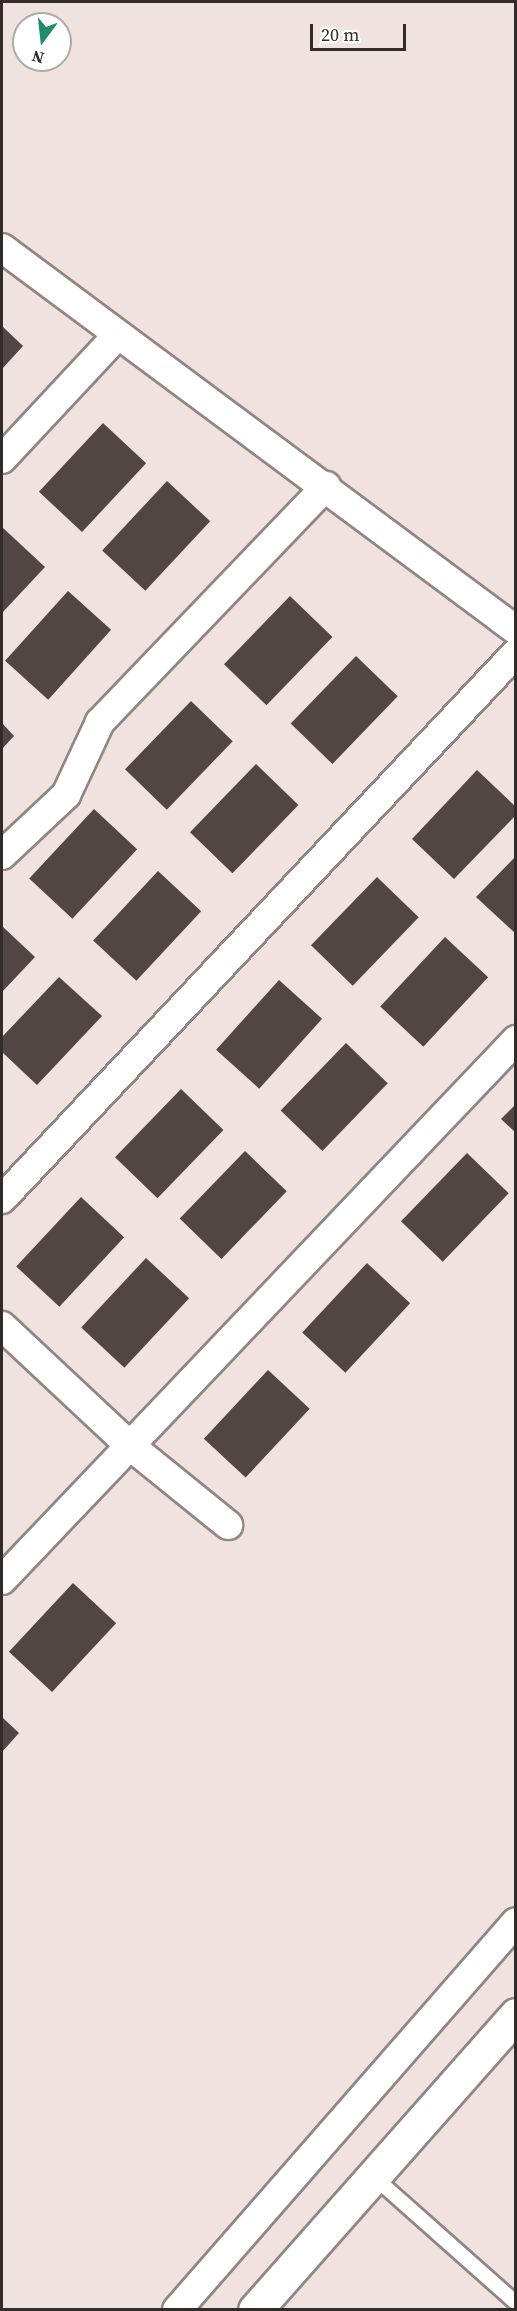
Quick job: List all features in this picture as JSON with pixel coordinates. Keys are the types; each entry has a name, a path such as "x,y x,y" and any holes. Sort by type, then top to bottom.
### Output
{"street":[{"path":"2,248 115,338 326,486 516,630"},
{"path":"2,459 115,338"},
{"path":"2,855 66,795 100,722 326,486"},
{"path":"2,1199 516,653"},
{"path":"2,1580 128,1444 516,1040"},
{"path":"2,1326 128,1444 228,1525"},
{"path":"177,2310 516,1922"},
{"path":"255,2310 516,2015"}],"lane":[{"path":"373,2176 516,2303"}],"building":[{"path":"2,326 23,346 2,369"},
{"path":"103,423 146,463 82,532 39,492"},
{"path":"167,481 210,521 145,591 102,550"},
{"path":"2,527 45,567 2,613"},
{"path":"68,591 111,630 48,700 5,661"},
{"path":"290,596 332,637 266,705 224,664"},
{"path":"356,656 398,696 332,764 291,724"},
{"path":"191,701 233,741 167,810 125,769"},
{"path":"2,723 14,736 2,749"},
{"path":"256,764 298,805 232,873 190,832"},
{"path":"477,770 516,807 516,815 454,879 412,839"},
{"path":"94,809 137,849 72,919 29,878"},
{"path":"516,856 516,934 476,897"},
{"path":"158,871 201,911 136,981 93,940"},
{"path":"377,877 419,917 353,986 311,945"},
{"path":"2,926 35,957 2,992"},
{"path":"445,937 488,977 423,1047 380,1006"},
{"path":"59,977 102,1016 37,1085 2,1052 2,1037"},
{"path":"279,980 322,1019 259,1089 216,1050"},
{"path":"346,1043 388,1083 322,1151 281,1111"},
{"path":"181,1089 223,1130 157,1198 115,1157"},
{"path":"516,1104 516,1133 501,1119"},
{"path":"245,1151 287,1191 221,1259 180,1219"},
{"path":"467,1153 509,1193 443,1262 401,1221"},
{"path":"81,1197 124,1237 59,1307 16,1266"},
{"path":"146,1258 189,1298 124,1368 81,1327"},
{"path":"367,1263 410,1303 345,1373 302,1332"},
{"path":"268,1370 310,1409 246,1478 204,1439"},
{"path":"73,1583 116,1623 52,1692 9,1652"},
{"path":"2,1717 19,1733 2,1752"}]}
